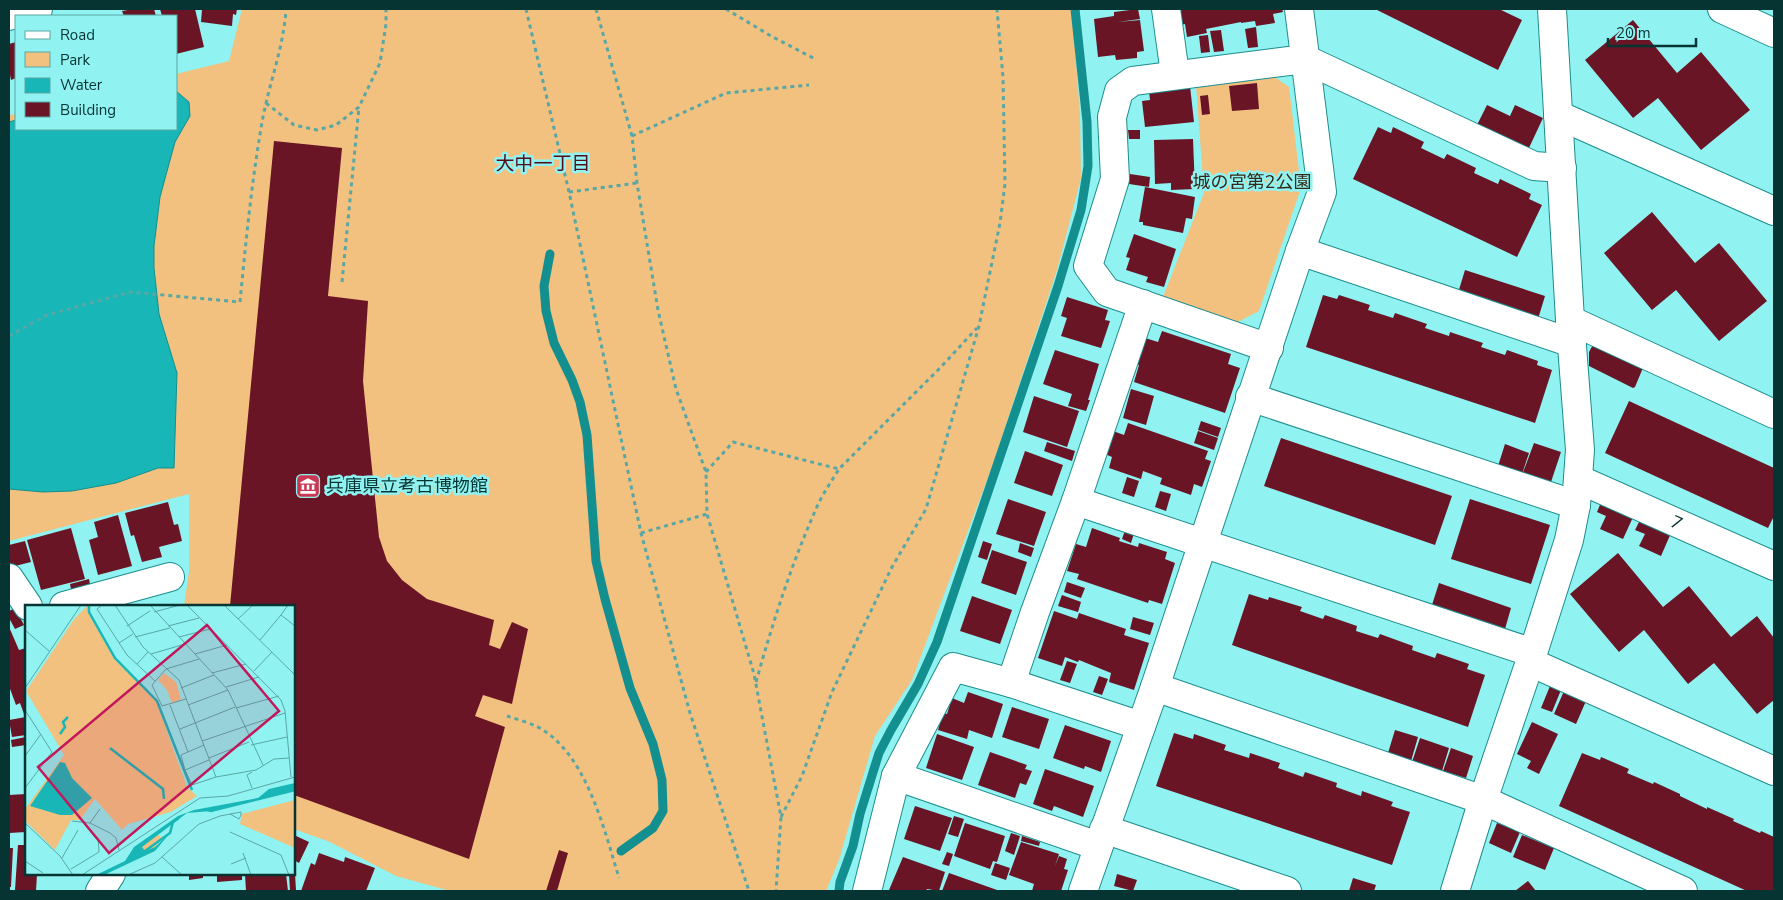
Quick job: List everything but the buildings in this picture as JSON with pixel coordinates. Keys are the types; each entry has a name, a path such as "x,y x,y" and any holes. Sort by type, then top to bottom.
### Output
{"street":[{"path":"9,16 38,9"},
{"path":"1166,9 1176,74"},
{"path":"1083,891 1155,687 1250,397 1269,348 1300,251 1322,192 1299,9"},
{"path":"1455,891 1569,540 1577,492 1580,450 1571,332 1552,9"},
{"path":"1722,9 1774,33"},
{"path":"1269,348 1107,292 1088,266 1115,179 1112,117 1119,90 1133,81 1305,59 1534,166 1562,168"},
{"path":"1558,115 1774,210"},
{"path":"1300,251 1571,332 1774,414"},
{"path":"1011,683 1076,501 1143,304"},
{"name":"7","path":"1250,397 1577,492 1774,566"},
{"path":"1076,501 1532,657 1774,771"},
{"path":"68,605 170,576"},
{"path":"9,578 27,605"},
{"path":"867,891 896,776 953,667 1011,683 1141,726"},
{"path":"1155,687 1483,800 1683,891"},
{"path":"896,776 1101,838 1288,891"},
{"path":"100,891 110,875"}],"path":[{"path":"9,336 47,315 130,292 240,302 254,166 266,103 285,24 286,9"},
{"path":"342,282 359,107 380,63 386,24 386,9"},
{"path":"526,9 569,192 641,533 690,713 749,891"},
{"path":"596,9 632,136 637,183 658,310 676,389 706,472 706,514 756,684 781,817 776,891"},
{"path":"726,9 815,59"},
{"path":"781,817 802,776 832,692 892,567 926,509 979,326 1000,223 1005,184 1003,77 997,9"},
{"path":"632,136 726,93 809,86"},
{"path":"266,103 294,125 317,130 336,125 359,107"},
{"path":"569,192 637,183"},
{"path":"756,684 772,623 792,564 817,507 838,468 940,368 979,326"},
{"path":"706,472 733,442 838,468"},
{"path":"641,533 706,514"},
{"path":"507,716 536,726 559,743 577,766 600,817 619,878"}],"green space":[{"path":"242,9 1072,9 1080,114 1081,178 1057,270 993,464 912,680 875,736 839,860 826,891 450,891 396,876 330,842 295,829 295,605 184,605 189,572 189,494 9,541 9,115 15,114 15,130 178,130 178,74 229,61"},
{"name":"城の宮第2公園","path":"1269,73 1289,87 1301,188 1259,311 1238,322 1163,297 1204,193 1196,85"}],"water":[{"path":"178,93 189,102 190,116 175,142 160,197 154,246 154,268 159,314 177,373 174,468 158,468 116,483 72,491 43,492 9,489 9,122 15,120 15,130 178,130"}],"waterway":[{"path":"839,891 840,882 853,846 860,814 879,753 918,684 937,642 1058,286 1081,210 1088,166 1087,122 1075,9"},
{"path":"550,254 544,286 546,311 554,343 572,380 580,402 587,435 596,561 630,688 653,744 662,780 663,811 653,828 621,851"}],"place":[{"name":"兵庫県立考古博物館","path":"308,486"}],"district":[{"name":"大中一丁目","path":"543,164"}]}
